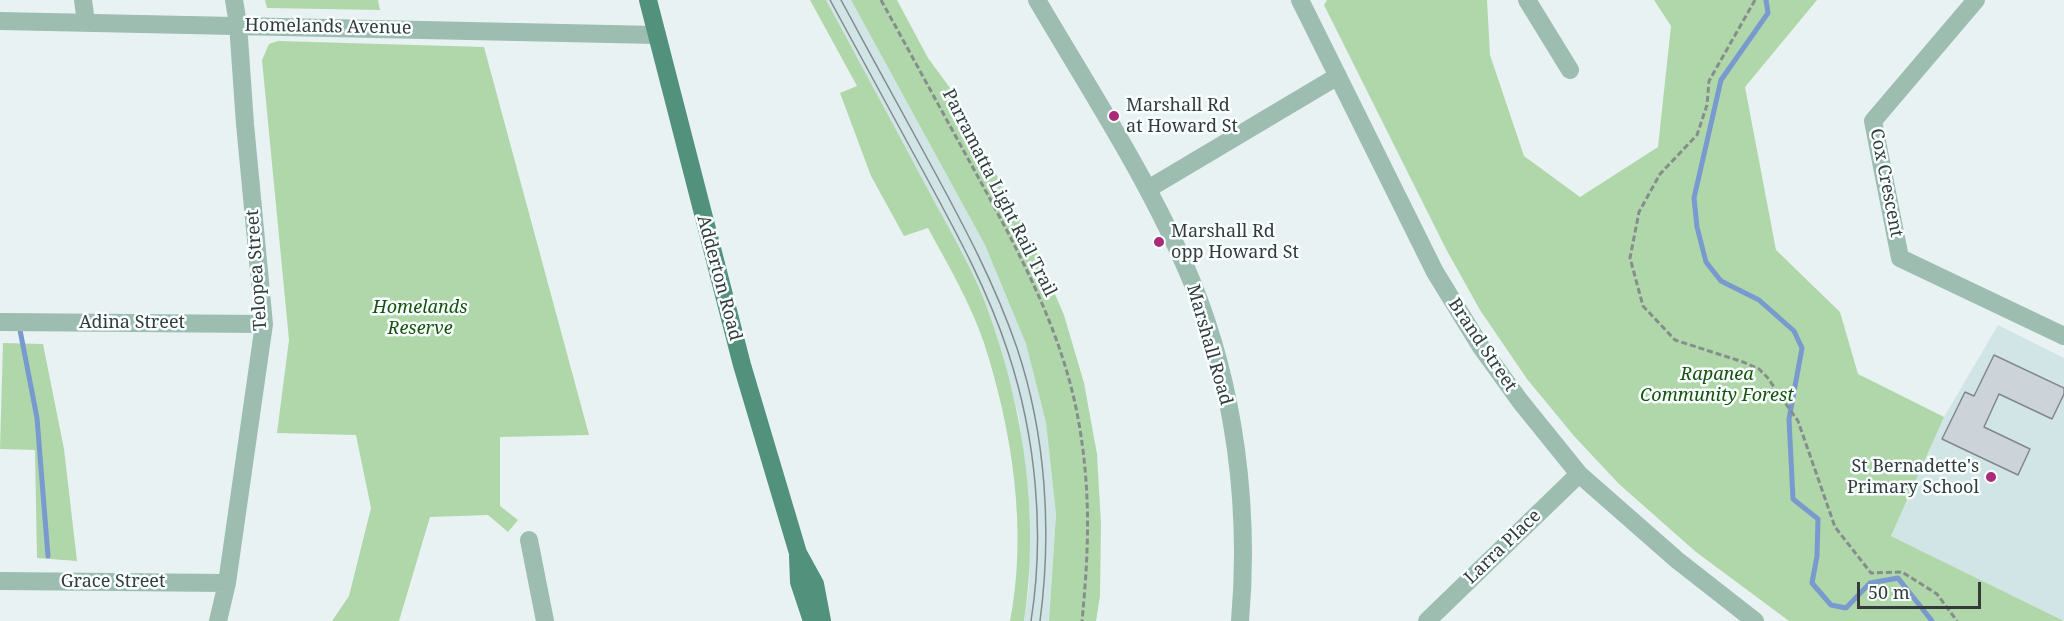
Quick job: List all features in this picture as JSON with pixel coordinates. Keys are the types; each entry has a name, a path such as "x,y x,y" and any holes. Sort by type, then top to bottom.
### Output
{"main road":[{"name":"Adderton Road","path":"648,0 742,365 798,553 815,584 822,621"},
{"name":"Adderton Road","path":"798,553 799,582 812,621"}],"street":[{"path":"83,0 86,22"},
{"name":"Telopea Street","path":"218,621 227,583 264,324 234,0"},
{"name":"Marshall Road","path":"1037,0 1148,189 1193,284 1231,424 1243,518 1240,621"},
{"name":"Brand Street","path":"1299,0 1449,296 1520,401 1579,474 1677,561 1755,621"},
{"path":"1527,0 1570,70"},
{"name":"Cox Crescent","path":"1976,0 1873,121 1900,258 2064,336"},
{"name":"Homelands Avenue","path":"0,21 657,34"},
{"path":"1148,189 1338,76"},
{"name":"Adina Street","path":"0,321 264,324"},
{"name":"Larra Place","path":"1427,621 1579,474"},
{"path":"529,540 545,621"},
{"name":"Grace Street","path":"0,581 227,583"}],"path":[{"name":"Parramatta Light Rail Trail","path":"881,0 1032,278 1058,343 1078,416 1088,486 1089,549 1082,621"},
{"path":"1755,0 1709,81 1707,105 1697,135 1660,174 1639,213 1630,258 1643,306 1675,340 1759,369 1767,377 1798,422 1834,527 1871,573 1902,572 1937,594 1957,621"}],"shaded area":[{"path":"826,0 851,0 985,245 1026,344 1046,423 1056,514 1049,621 1024,621 1029,587 1030,516 1019,417 989,312 936,205"},
{"name":"St Bernadette's Primary School","path":"1998,325 2064,358 2064,621 1891,536 1944,417"}],"green space":[{"path":"265,0 378,0 380,10 267,8"},
{"path":"810,0 826,0 959,247 989,313 1011,388 1026,465 1030,543 1029,582 1024,621 1010,621 1017,552 1014,480 1002,410 984,343 965,298 928,228 904,236 871,176 840,93 857,86"},
{"path":"851,0 897,0 928,58 953,92 1036,250 1064,315 1084,383 1097,454 1101,524 1100,596 1096,621 1049,621 1056,514 1046,423 1026,344 985,245"},
{"name":"Rapanea Community Forest","path":"1327,0 1487,0 1490,55 1524,156 1580,197 1658,147 1671,26 1654,0 1817,0 1745,87 1776,250 1840,312 1858,374 1944,417 1891,536 2064,621 1789,621 1696,552 1619,484 1574,436 1527,379 1480,310 1446,249 1324,5"},
{"name":"Homelands Reserve","path":"278,41 484,47 589,435 500,437 500,506 518,520 508,532 488,515 430,517 399,621 332,621 349,596 371,508 356,435 277,433 289,340 262,60 269,44"},
{"path":"3,343 43,344 64,449 77,561 37,558 35,450 0,449"}],"building":[{"path":"1994,355 2064,388 2064,394 2052,419 1999,394 1984,427 2030,449 2018,475 1942,439 1965,392 1974,396"}],"waterway":[{"path":"1766,0 1768,13 1721,80 1694,198 1697,227 1706,262 1721,281 1759,300 1794,331 1802,348 1789,419 1793,499 1818,519 1817,556 1812,583 1831,605 1846,608 1870,583 1898,578 1932,621"},
{"path":"20,330 37,418 48,556"}],"tram line":[{"path":"830,0 958,237 980,282 1008,352 1025,418 1035,485 1037,554 1031,621"},
{"path":"841,0 967,233 989,278 1017,348 1035,415 1044,483 1046,553 1040,621"}],"place":[{"name":"Marshall Rd at Howard St","path":"1114,116"},
{"name":"Marshall Rd opp Howard St","path":"1159,242"},
{"name":"St Bernadette's Primary School","path":"1991,477"}]}
